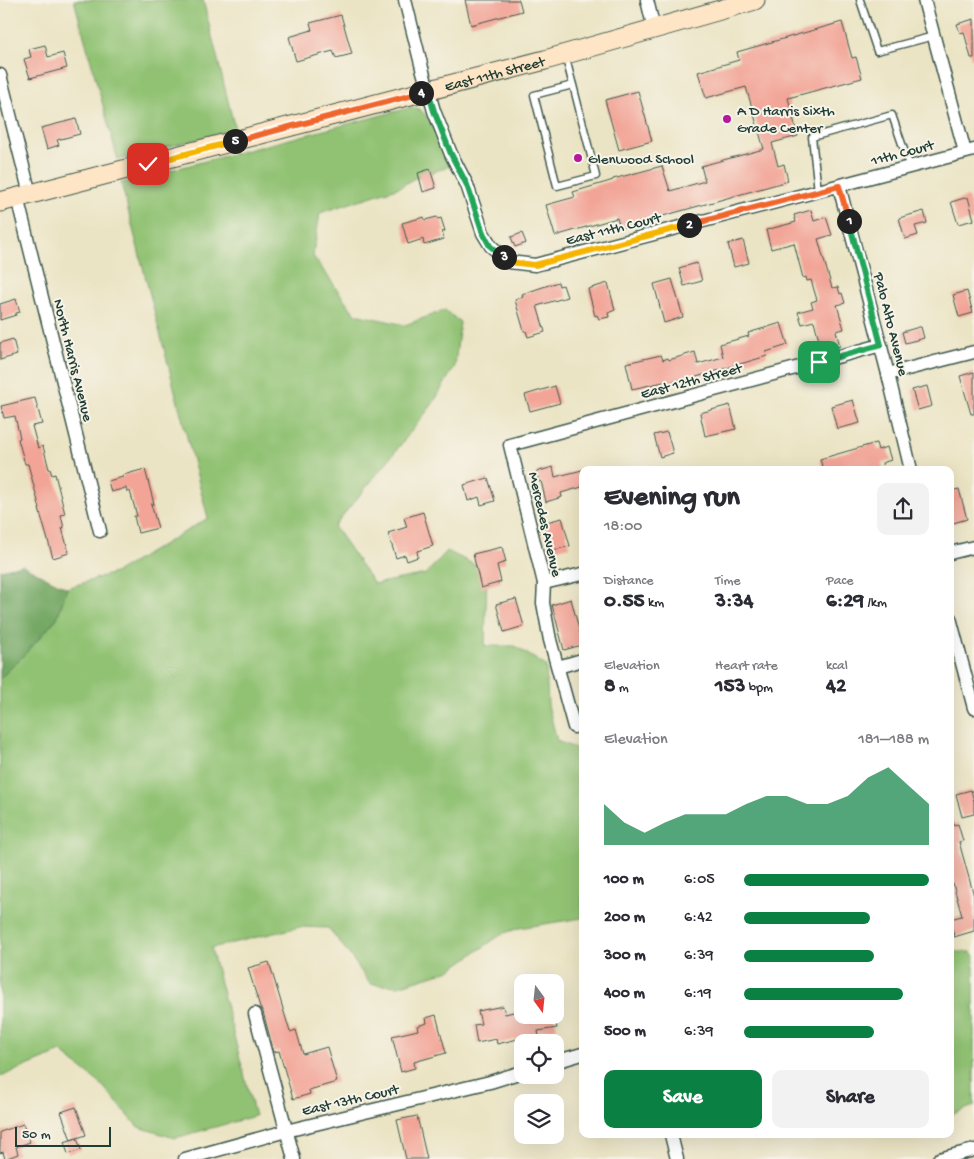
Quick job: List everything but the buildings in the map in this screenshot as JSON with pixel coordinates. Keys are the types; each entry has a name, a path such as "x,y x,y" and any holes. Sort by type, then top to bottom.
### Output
{"main road":[{"name":"East 11th Street","path":"16,198 565,55 755,0"}],"street":[{"path":"405,0 428,91"},
{"path":"647,0 654,30"},
{"path":"924,0 970,151"},
{"name":"North Harris Avenue","path":"0,75 16,198 100,531"},
{"name":"East 11th Court","path":"428,91 451,154 467,185 483,233 490,246 509,262 535,265 839,186"},
{"name":"11th Court","path":"839,186 970,151"},
{"name":"Palo Alto Avenue","path":"839,186 881,345 910,466"},
{"name":"East 12th Street","path":"510,445 881,345"},
{"path":"888,374 974,352"},
{"name":"Mercedes Avenue","path":"510,445 544,584 543,603 550,640 574,727"},
{"path":"954,552 974,547"},
{"path":"544,584 579,575"},
{"path":"954,633 974,708"},
{"path":"558,667 579,661"},
{"path":"255,1014 294,1159"},
{"path":"564,1059 579,1055"},
{"name":"East 13th Court","path":"185,1159 286,1131 490,1082 514,1074"},
{"path":"672,1138 677,1159"},
{"path":"939,1159 974,1150"}],"lane":[{"path":"860,0 876,51 934,36"},
{"path":"565,55 573,85 596,176 557,186 534,95 573,85"},
{"path":"818,192 812,137 892,115 910,167"}],"green space":[{"path":"74,0 203,0 235,129 118,160"},
{"path":"413,107 420,110 426,116 436,132 450,166 413,179 400,187 320,213 313,256 355,314 405,325 445,310 460,322 455,366 432,405 334,526 374,584 426,574 447,551 487,571 485,646 515,646 546,666 548,705 557,741 579,750 579,918 519,928 502,934 450,970 398,986 370,984 328,928 300,927 211,948 255,1116 175,1138 138,1127 102,1085 61,1052 0,1077 0,679 57,618 67,588 117,572 208,518 121,183"},
{"path":"22,565 67,588 57,618 0,679 0,570"},
{"path":"954,952 971,952 974,956 974,1106 954,1114"}],"place":[{"name":"A D Harris Sixth Grade Center","path":"727,119"},
{"name":"Glenwood School","path":"578,158"}],"route":[{"path":"148,164 428,91 451,154 467,185 483,233 490,246 509,262 535,265 839,186 881,345 819,362"}]}
